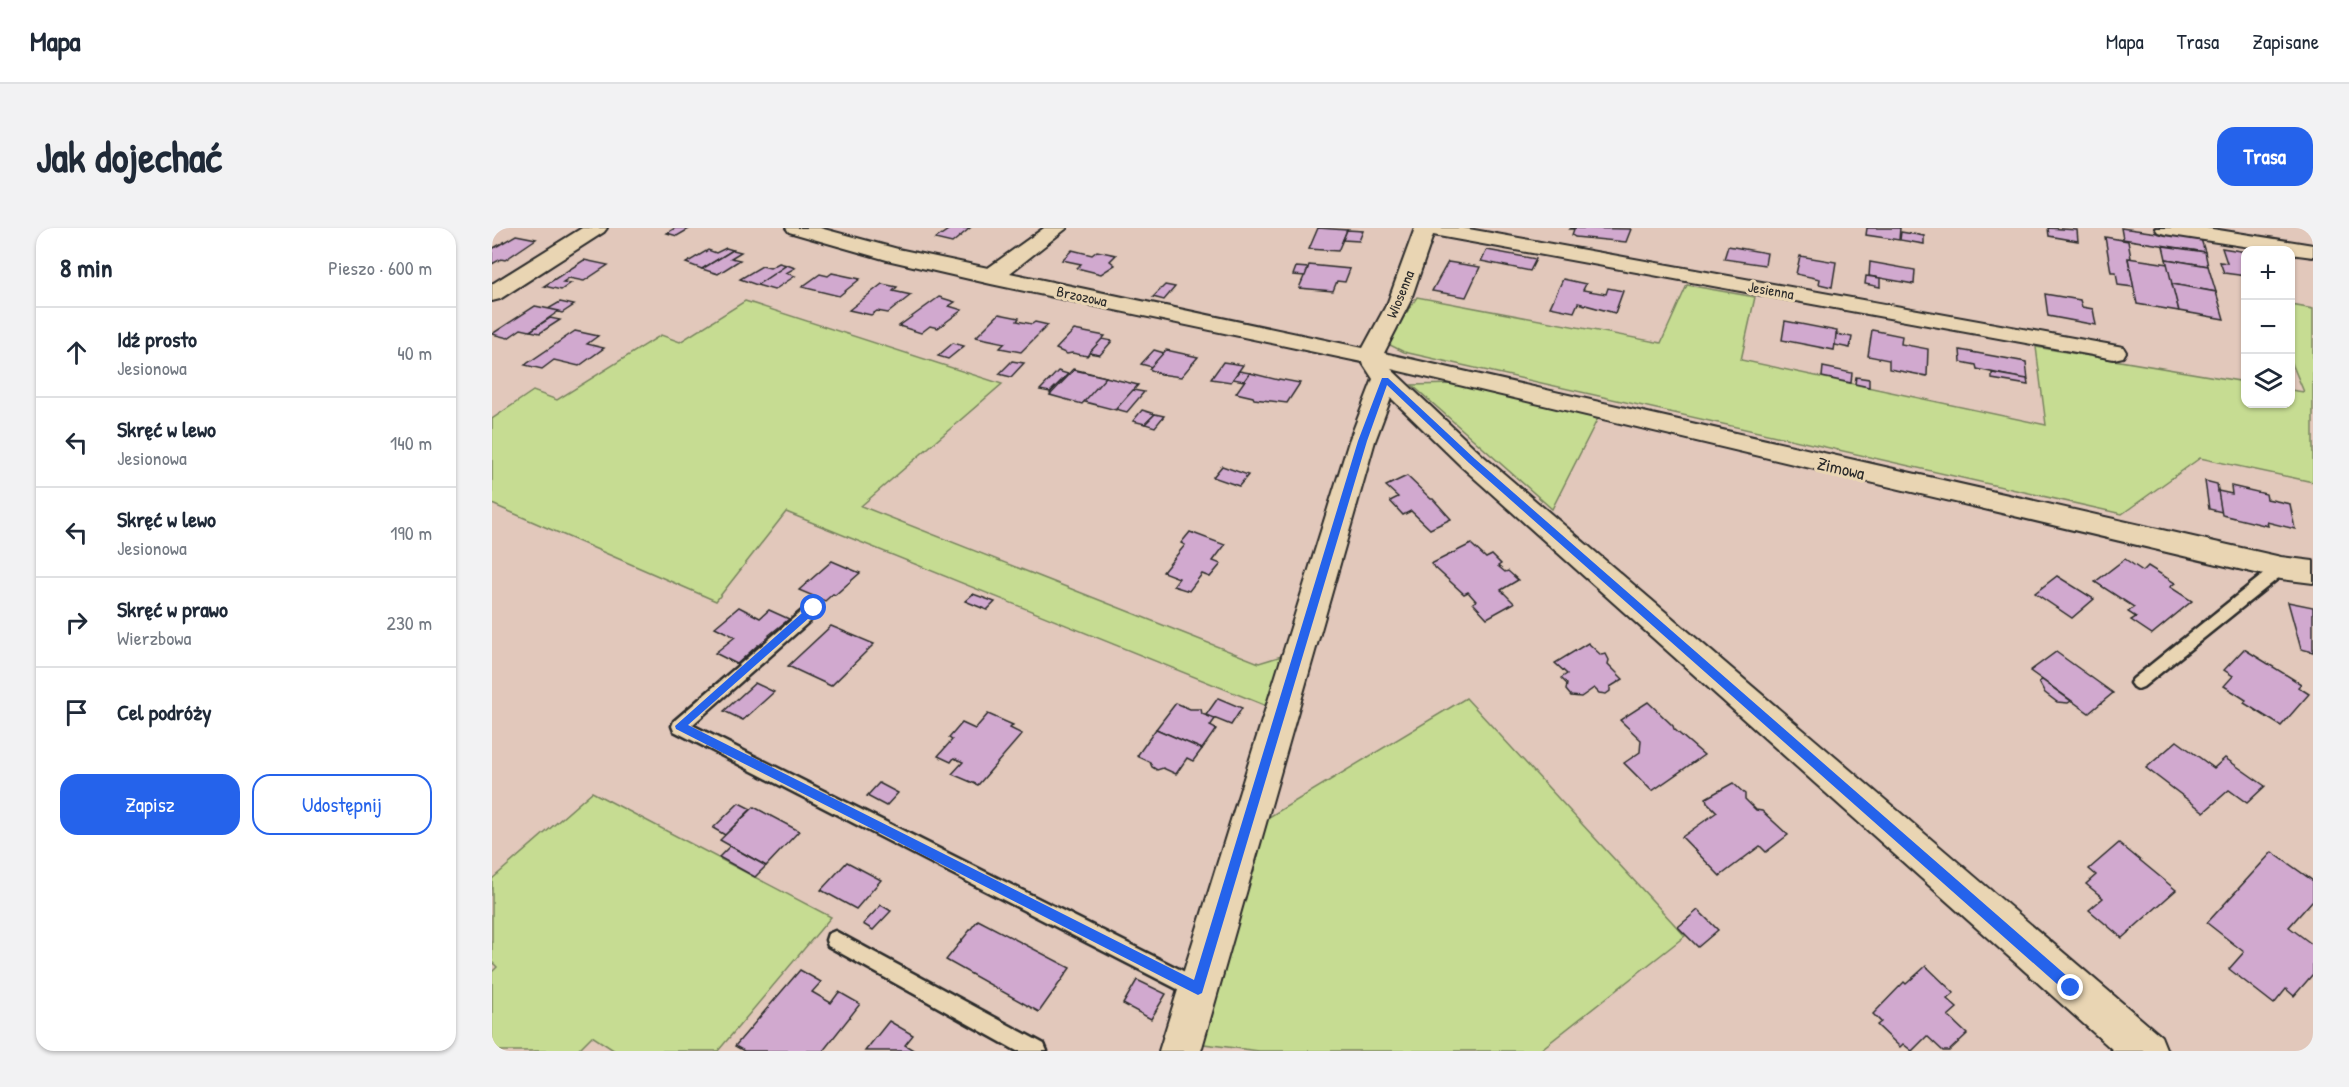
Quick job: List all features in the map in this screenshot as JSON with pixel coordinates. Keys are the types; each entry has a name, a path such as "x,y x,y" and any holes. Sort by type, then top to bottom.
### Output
{"street":[{"path":"492,294 597,228"},
{"name":"Brzozowa","path":"796,228 895,255 1378,368"},
{"path":"991,277 1057,228"},
{"name":"Jesienna","path":"1426,228 2114,352"},
{"name":"Wiosenna","path":"1180,1051 1362,441 1378,368 1426,228"},
{"path":"2165,228 2313,250"},
{"path":"1378,368 1472,461 2146,1051"},
{"name":"Zimowa","path":"1378,368 1864,473 2282,568 2313,572"}],"lane":[{"path":"2138,683 2282,568"},
{"path":"814,608 680,726 1198,989"},
{"path":"836,940 1037,1051"}],"green space":[{"path":"1687,285 1755,297 1741,360 2046,425 2036,347 2241,381 2241,408 2295,408 2295,391 2304,392 2295,371 2295,306 2313,309 2313,482 2200,458 2122,514 1404,352 1386,343 1417,297 1661,343"},
{"path":"745,301 1002,384 861,506 1259,663 1285,655 1269,707 786,512 716,601 492,504 492,419 533,391 557,400 661,335 680,342"},
{"path":"1454,384 1598,418 1552,509 1412,385"},
{"path":"1466,698 1685,936 1539,1051 1259,1051 1196,1043 1264,820"},
{"path":"592,792 831,917 718,1051 615,1051 592,1036 577,1051 492,1051 492,972 497,967 492,962 492,879"}],"building":[{"path":"675,228 689,229 677,236 667,233"},
{"path":"941,228 970,228 952,243 935,239 948,230"},
{"path":"1318,228 1347,230 1338,251 1309,249"},
{"path":"1571,228 1631,229 1626,242 1575,237 1572,235 1574,229"},
{"path":"1867,228 1900,228 1899,240 1866,235"},
{"path":"2048,228 2077,230 2078,241 2049,236"},
{"path":"2121,228 2201,239 2205,252 2123,239"},
{"path":"1347,230 1363,231 1359,241 1343,240"},
{"path":"1901,232 1924,236 1924,244 1900,240"},
{"path":"516,235 536,239 505,260 501,259 492,264 492,249"},
{"path":"2105,237 2128,241 2131,258 2128,259 2134,287 2118,285 2116,272 2111,272"},
{"path":"1728,246 1767,253 1765,265 1724,259"},
{"path":"2163,246 2205,252 2208,266 2166,259"},
{"path":"726,248 733,250 702,269 686,263 708,250 716,253"},
{"path":"2222,248 2241,251 2241,275 2224,273 2220,262 2227,263"},
{"path":"733,250 741,252 731,258 740,260 718,274 702,269"},
{"path":"1072,250 1092,255 1097,251 1116,255 1110,261 1115,265 1101,274 1077,268 1081,264 1062,260"},
{"path":"1487,250 1536,259 1530,271 1481,261"},
{"path":"1800,256 1836,262 1832,287 1819,284 1820,279 1796,274"},
{"path":"2128,258 2168,264 2179,311 2137,304"},
{"path":"2166,259 2208,266 2216,292 2172,284"},
{"path":"584,260 608,265 584,281 569,278 563,282 571,283 561,290 544,286"},
{"path":"1448,262 1480,267 1466,297 1432,291"},
{"path":"1870,262 1915,270 1914,284 1869,276"},
{"path":"779,263 787,265 757,285 740,279 762,266 770,268"},
{"path":"787,265 795,268 786,273 795,276 774,290 757,285"},
{"path":"1309,265 1350,269 1345,282 1337,281 1333,291 1299,288"},
{"path":"1296,267 1308,268 1305,276 1293,275"},
{"path":"832,273 860,279 839,296 802,287 820,274 828,276"},
{"path":"1866,276 1880,278 1880,287 1865,284"},
{"path":"1563,279 1586,284 1583,290 1606,294 1608,288 1623,291 1615,313 1578,303 1574,312 1550,307"},
{"path":"882,284 897,287 893,291 911,295 888,313 877,311 871,315 849,310"},
{"path":"2172,284 2216,292 2224,319 2179,311"},
{"path":"1165,285 1175,287 1164,300 1153,297"},
{"path":"2045,294 2080,300 2082,307 2093,309 2096,325 2048,316"},
{"path":"939,297 955,302 949,306 962,310 938,328 930,326 921,333 899,326"},
{"path":"560,302 574,305 562,313 548,309"},
{"path":"535,306 559,311 530,331 521,329 508,338 492,334"},
{"path":"999,314 1019,318 1017,321 1048,325 1021,352 1000,348 1005,343 976,337"},
{"path":"550,318 560,320 540,333 530,331"},
{"path":"1785,321 1837,331 1834,350 1782,340"},
{"path":"1074,330 1105,336 1087,356 1067,354 1056,349"},
{"path":"1872,330 1902,336 1901,344 1928,349 1927,376 1889,369 1889,360 1868,356"},
{"path":"575,331 598,336 587,344 604,348 579,366 554,360 542,369 525,365"},
{"path":"1836,334 1852,337 1850,348 1835,345"},
{"path":"1102,339 1112,341 1100,355 1089,353"},
{"path":"953,343 964,346 948,359 938,356"},
{"path":"1154,350 1164,353 1152,367 1141,364"},
{"path":"1166,350 1198,357 1181,377 1160,374 1149,369"},
{"path":"1960,350 2026,362 2028,380 1977,369 1976,365 1961,362"},
{"path":"1012,361 1024,363 1011,377 999,374"},
{"path":"1223,362 1243,365 1231,382 1211,379"},
{"path":"1823,367 1852,373 1851,383 1822,377"},
{"path":"1073,369 1138,385 1116,410 1050,393"},
{"path":"1074,370 1106,377 1082,404 1050,395"},
{"path":"1058,371 1068,374 1050,392 1040,390"},
{"path":"1239,371 1250,373 1244,381 1233,379"},
{"path":"1250,373 1300,383 1287,403 1254,399 1236,393"},
{"path":"1992,373 2027,379 2028,385 1992,379"},
{"path":"1856,377 1869,379 1869,387 1855,384"},
{"path":"1133,390 1144,392 1127,412 1116,409"},
{"path":"1142,410 1155,414 1145,424 1133,421"},
{"path":"1155,414 1164,416 1155,427 1145,424"},
{"path":"1222,466 1248,475 1239,486 1213,477"},
{"path":"1407,476 1451,519 1430,529 1411,511 1403,515 1390,501 1398,497 1386,486"},
{"path":"2205,481 2217,484 2222,512 2209,509"},
{"path":"2231,486 2266,494 2267,499 2290,504 2295,529 2267,522 2268,526 2222,515 2218,491 2232,494"},
{"path":"1190,532 1225,545 1213,561 1221,564 1210,577 1202,574 1189,591 1173,586 1179,578 1163,572 1185,545 1181,543"},
{"path":"1471,544 1486,558 1492,555 1501,564 1498,566 1518,580 1501,590 1514,603 1487,618 1473,603 1476,601 1468,592 1464,594 1431,564"},
{"path":"2125,559 2143,571 2148,566 2175,583 2170,587 2192,601 2152,634 2131,620 2136,617 2128,612 2134,607 2095,582"},
{"path":"832,561 860,573 825,601 799,590"},
{"path":"2057,576 2094,599 2072,618 2035,593"},
{"path":"973,594 995,602 987,610 965,601"},
{"path":"2288,602 2313,607 2313,652 2301,649"},
{"path":"739,607 760,618 769,610 789,619 769,635 773,637 762,647 758,645 737,664 715,653 735,637 715,627"},
{"path":"831,626 874,644 831,686 788,666"},
{"path":"1588,643 1601,655 1606,654 1608,664 1623,679 1610,687 1610,691 1606,694 1599,693 1594,688 1581,697 1571,696 1566,690 1567,684 1561,678 1567,674 1555,663"},
{"path":"2244,649 2301,684 2298,687 2309,694 2281,726 2244,703 2246,700 2224,686 2233,676 2224,670"},
{"path":"2056,652 2113,693 2089,713 2030,671"},
{"path":"2042,680 2071,701 2057,702 2045,693 2039,682"},
{"path":"755,683 774,692 743,720 724,711"},
{"path":"1218,698 1242,708 1231,725 1206,715"},
{"path":"1648,702 1704,755 1652,791 1624,763 1640,752 1641,740 1620,720"},
{"path":"1176,703 1190,709 1201,709 1202,714 1215,719 1210,726 1216,729 1202,749 1156,729"},
{"path":"988,714 1013,725 1010,728 1022,734 978,785 952,774 963,762 954,758 951,762 938,756 952,740 949,738 962,723 975,729"},
{"path":"1156,729 1202,749 1193,761 1187,758 1176,774 1163,768 1157,770 1150,762 1137,756"},
{"path":"2177,741 2214,768 2225,758 2265,786 2247,803 2229,790 2204,812 2146,768"},
{"path":"879,783 898,793 886,806 867,796"},
{"path":"1733,783 1745,794 1745,799 1756,810 1762,811 1788,835 1766,852 1760,846 1720,876 1682,837 1717,812 1706,798"},
{"path":"739,803 751,809 725,835 713,828"},
{"path":"754,807 799,831 766,866 720,840"},
{"path":"2119,843 2176,890 2122,938 2089,910 2103,898 2086,884 2096,875 2089,869"},
{"path":"730,846 766,866 755,877 719,857"},
{"path":"2272,852 2313,881 2313,900 2289,927 2313,945 2313,974 2294,996 2286,989 2274,1004 2229,969 2244,952 2207,923"},
{"path":"847,862 881,880 856,909 821,890"},
{"path":"881,905 891,911 873,930 863,924"},
{"path":"1698,910 1718,930 1698,947 1678,927"},
{"path":"978,920 1070,968 1039,1012 946,960"},
{"path":"1926,966 1954,993 1947,999 1957,1008 1948,1016 1967,1034 1949,1051 1943,1051 1927,1036 1912,1051 1903,1044 1900,1047 1877,1025 1881,1022 1873,1014 1904,982 1906,984"},
{"path":"800,970 821,982 812,992 831,1003 839,992 860,1004 823,1051 744,1051 735,1046"},
{"path":"1137,980 1166,994 1151,1019 1123,1004"},
{"path":"889,1021 913,1035 905,1045 915,1051 865,1051"}],"route":[{"path":"814,608 680,726 1198,989 1362,441 1385,380 1472,461 2071,988"}]}
